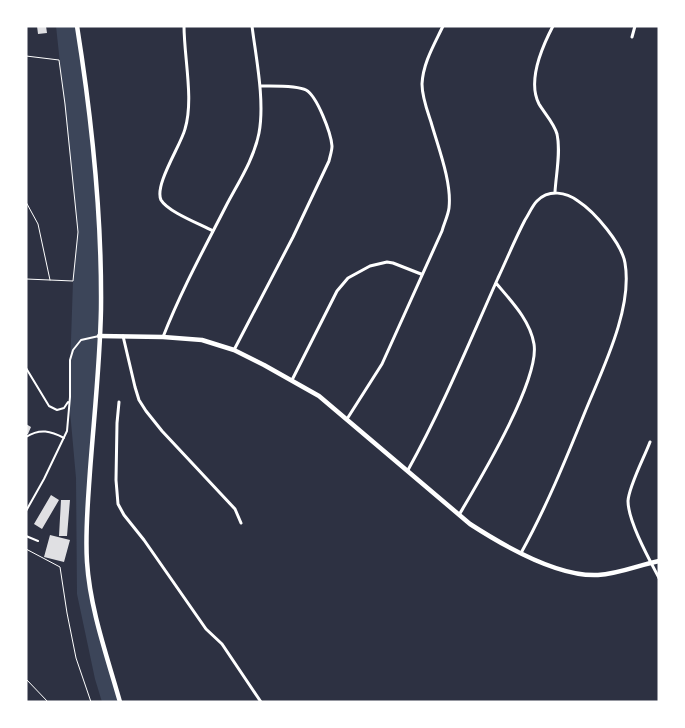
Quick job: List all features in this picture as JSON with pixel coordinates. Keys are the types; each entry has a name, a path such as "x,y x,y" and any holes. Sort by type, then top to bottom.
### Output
{"main road":[{"path":"77,26 85,75 97,188 100,246 101,310 87,510 87,564 95,609 120,702"},
{"path":"99,336 202,340 234,350 319,396 408,470 458,515 480,531 520,553 547,565 576,574 599,575 622,571 659,560"}],"street":[{"path":"184,26 188,119 182,139 163,180 160,198 171,210 213,231"},
{"path":"163,337 190,275 249,162 257,142 260,119 260,86 252,26"},
{"path":"347,419 382,364 442,230 448,210 447,184 422,86 428,58 443,26"},
{"path":"553,26 539,62 535,84 536,98 554,127 557,138 555,192"},
{"path":"632,37 635,26"},
{"path":"234,350 293,237 332,151 327,125 309,93 301,88 260,86"},
{"path":"408,470 426,437 533,206 540,198 555,192 572,197 586,206 620,248 626,264 626,288 623,310 611,349 566,457 520,553"},
{"path":"292,380 337,291 348,278 370,266 387,262 393,262 422,274"},
{"path":"458,515 505,433 534,360 531,334 518,309 496,283"},
{"path":"123,336 139,400 162,431 235,510 241,523"},
{"path":"119,402 116,470 118,504 206,629 222,644 261,702"},
{"path":"650,442 628,500 632,520 659,578"}],"lane":[{"path":"26,512 64,438 68,424 70,360 73,350 81,340 99,336"},
{"path":"26,368 46,402 53,409 61,409 69,400"},
{"path":"26,436 36,432 47,431 64,438"},
{"path":"26,536 38,541"}],"path":[{"path":"26,56 59,60 78,232 73,281 26,279"},
{"path":"26,202 38,224 50,280"},
{"path":"26,549 60,567 66,613 76,658 91,702"},
{"path":"26,679 48,702"}],"shaded area":[{"path":"56,26 77,26 97,187 101,310 87,510 87,563 95,609 120,702 102,702 95,679 77,594 76,478 69,400 73,281 78,232"}],"building":[{"path":"37,26 46,26 47,33 38,34"},
{"path":"26,424 31,427 28,434 26,434"},
{"path":"51,495 59,500 42,529 34,524"},
{"path":"61,500 70,500 67,536 59,536"},
{"path":"50,535 70,540 64,562 44,557"}]}
